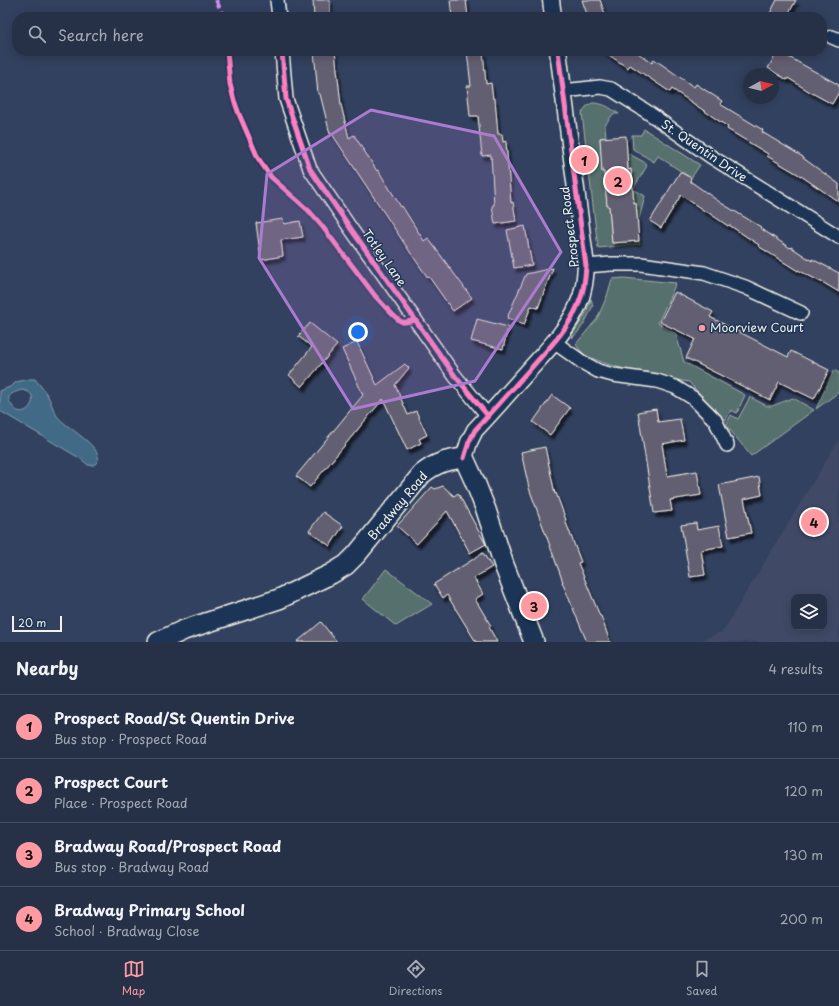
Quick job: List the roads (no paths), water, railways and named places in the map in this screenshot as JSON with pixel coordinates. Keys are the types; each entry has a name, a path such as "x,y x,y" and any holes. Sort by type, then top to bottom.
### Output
{"main road":[{"name":"Bradway Road","path":"158,642 184,630 280,599 346,565 357,554 422,474 446,460 464,458"},
{"path":"464,458 476,482 504,565 534,642"}],"street":[{"path":"277,0 278,12"},
{"path":"551,0 552,12"},
{"name":"Totley Lane","path":"282,56 286,99 310,169 455,376 488,416"},
{"name":"Prospect Road","path":"464,458 475,430 554,342 571,319 583,292 586,266 559,56"},
{"name":"St. Quentin Drive","path":"563,91 600,87 611,89 646,111 710,156 839,237"},
{"path":"586,266 641,264 704,273 746,287 801,313"},
{"path":"554,342 582,362 598,371 613,375 657,381 675,387 693,398 716,420 727,445"}],"place":[{"name":"Prospect Road/St Quentin Drive","path":"584,160"},
{"name":"Prospect Court","path":"618,181"},
{"name":"Moorview Court","path":"702,328"},
{"name":"Bradway Primary School","path":"814,522"},
{"name":"Bradway Road/Prospect Road","path":"534,606"}]}
